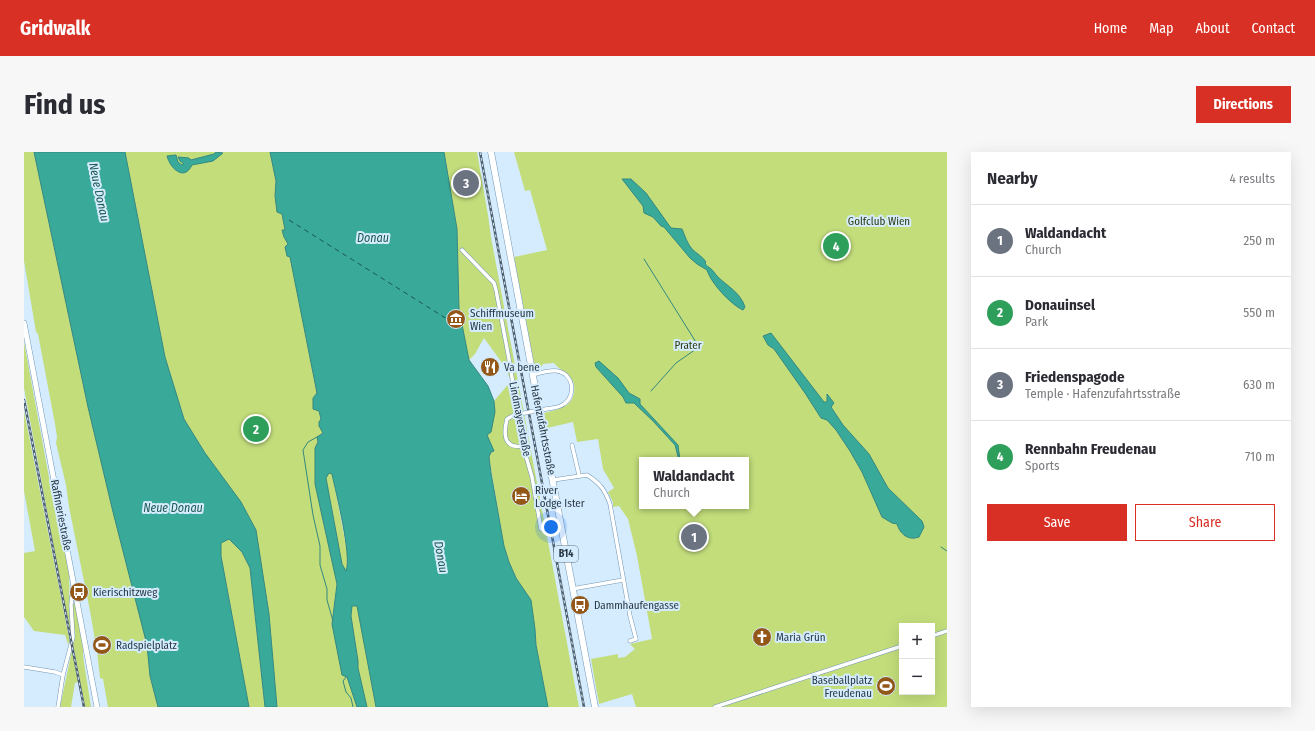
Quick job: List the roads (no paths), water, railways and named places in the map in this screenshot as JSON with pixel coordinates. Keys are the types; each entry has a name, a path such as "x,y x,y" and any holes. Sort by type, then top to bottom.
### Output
{"main road":[{"name":"Hafenzufahrtsstraße","path":"491,152 595,707"},
{"name":"Raffineriestraße","path":"24,323 97,707"}],"street":[{"name":"Lindmayerstraße","path":"462,250 494,283 509,359 523,446 532,477 541,529"},
{"path":"523,446 511,446 507,442 506,419 514,415 557,407 565,404 571,396 573,390 570,379 562,372 550,371 532,375"},
{"path":"572,445 579,475"},
{"path":"553,480 587,475 595,480 606,492 636,639 630,641"},
{"path":"572,589 623,580"},
{"path":"58,707 63,675 73,637 71,605 73,582"},
{"path":"935,635 947,631"},
{"path":"715,707 899,647"},
{"path":"24,667 55,672 63,675"}],"water":[{"name":"Neue Donau","path":"34,152 125,152 165,357 184,419 205,453 241,502 256,530 269,614 277,707 265,707 250,568 242,552 229,539 221,543 221,556 249,707 158,707 150,676 147,645 88,407"},
{"path":"216,152 223,153 213,161 192,165 189,170 181,173 174,169 167,156 176,155 178,162 182,165 184,164 178,157 189,158 191,160 214,154"},
{"name":"Donau","path":"270,152 444,152 457,229 459,309 469,360 488,386 494,401 495,412 491,432 487,435 494,451 491,452 489,457 491,473 504,546 509,562 516,578 531,600 536,645 548,707 376,707 357,606 352,606 351,616 358,668 367,707 357,707 347,677 342,675 332,624 337,584 315,484 315,448 318,442 317,437 323,433 319,426 321,419 319,411 313,409 313,398 317,393 290,257 287,256 285,247 288,244 282,230 285,230 282,214 277,212 275,196 276,181","holes":["329,473 332,474 345,538 347,552 346,571 342,564 326,478"]},
{"path":"622,179 631,179 646,193 671,228 682,229 687,242 692,249 703,258 706,265 717,276 740,297 745,307 743,310 732,303 722,293 712,281 707,270 690,258 664,227 661,226 653,217 644,213 643,206"},
{"path":"771,333 824,402 827,402 827,394 834,403 831,407 843,425 869,454 888,488 922,521 924,527 919,537 911,538 905,536 900,531 897,524 892,523 882,517 862,472 850,451 836,430 827,420 821,418 774,349 768,345 763,336"},
{"path":"599,361 618,378 629,393 640,399 640,404 678,445 680,457 678,457 675,445 634,403 626,403 623,397 596,367 595,363"}],"waterway":[{"path":"644,259 699,347 676,363 651,391"},
{"path":"317,437 308,442 303,450 313,515 320,546 320,565 327,589 327,600 333,621"},
{"path":"941,547 947,551"},
{"path":"347,676 343,681 346,692 351,698 353,707"}],"railway":[{"path":"480,152 584,707"},
{"path":"24,400 84,707"}],"place":[{"name":"Friedenspagode","path":"466,183"},
{"name":"Rennbahn Freudenau","path":"836,246"},
{"name":"Schiffmuseum Wien","path":"456,319"},
{"name":"Va bene","path":"490,367"},
{"name":"Donauinsel","path":"256,429"},
{"name":"River Lodge Ister","path":"521,496"},
{"name":"Waldandacht","path":"694,537"},
{"name":"Kierischitzweg","path":"79,592"},
{"name":"Dammhaufengasse","path":"580,605"},
{"name":"Maria Grün","path":"762,637"},
{"name":"Radspielplatz","path":"102,645"},
{"name":"Baseballplatz Freudenau","path":"886,686"}],"park label":[{"name":"Golfclub Wien","path":"879,221"},
{"name":"Prater","path":"688,345"}]}
